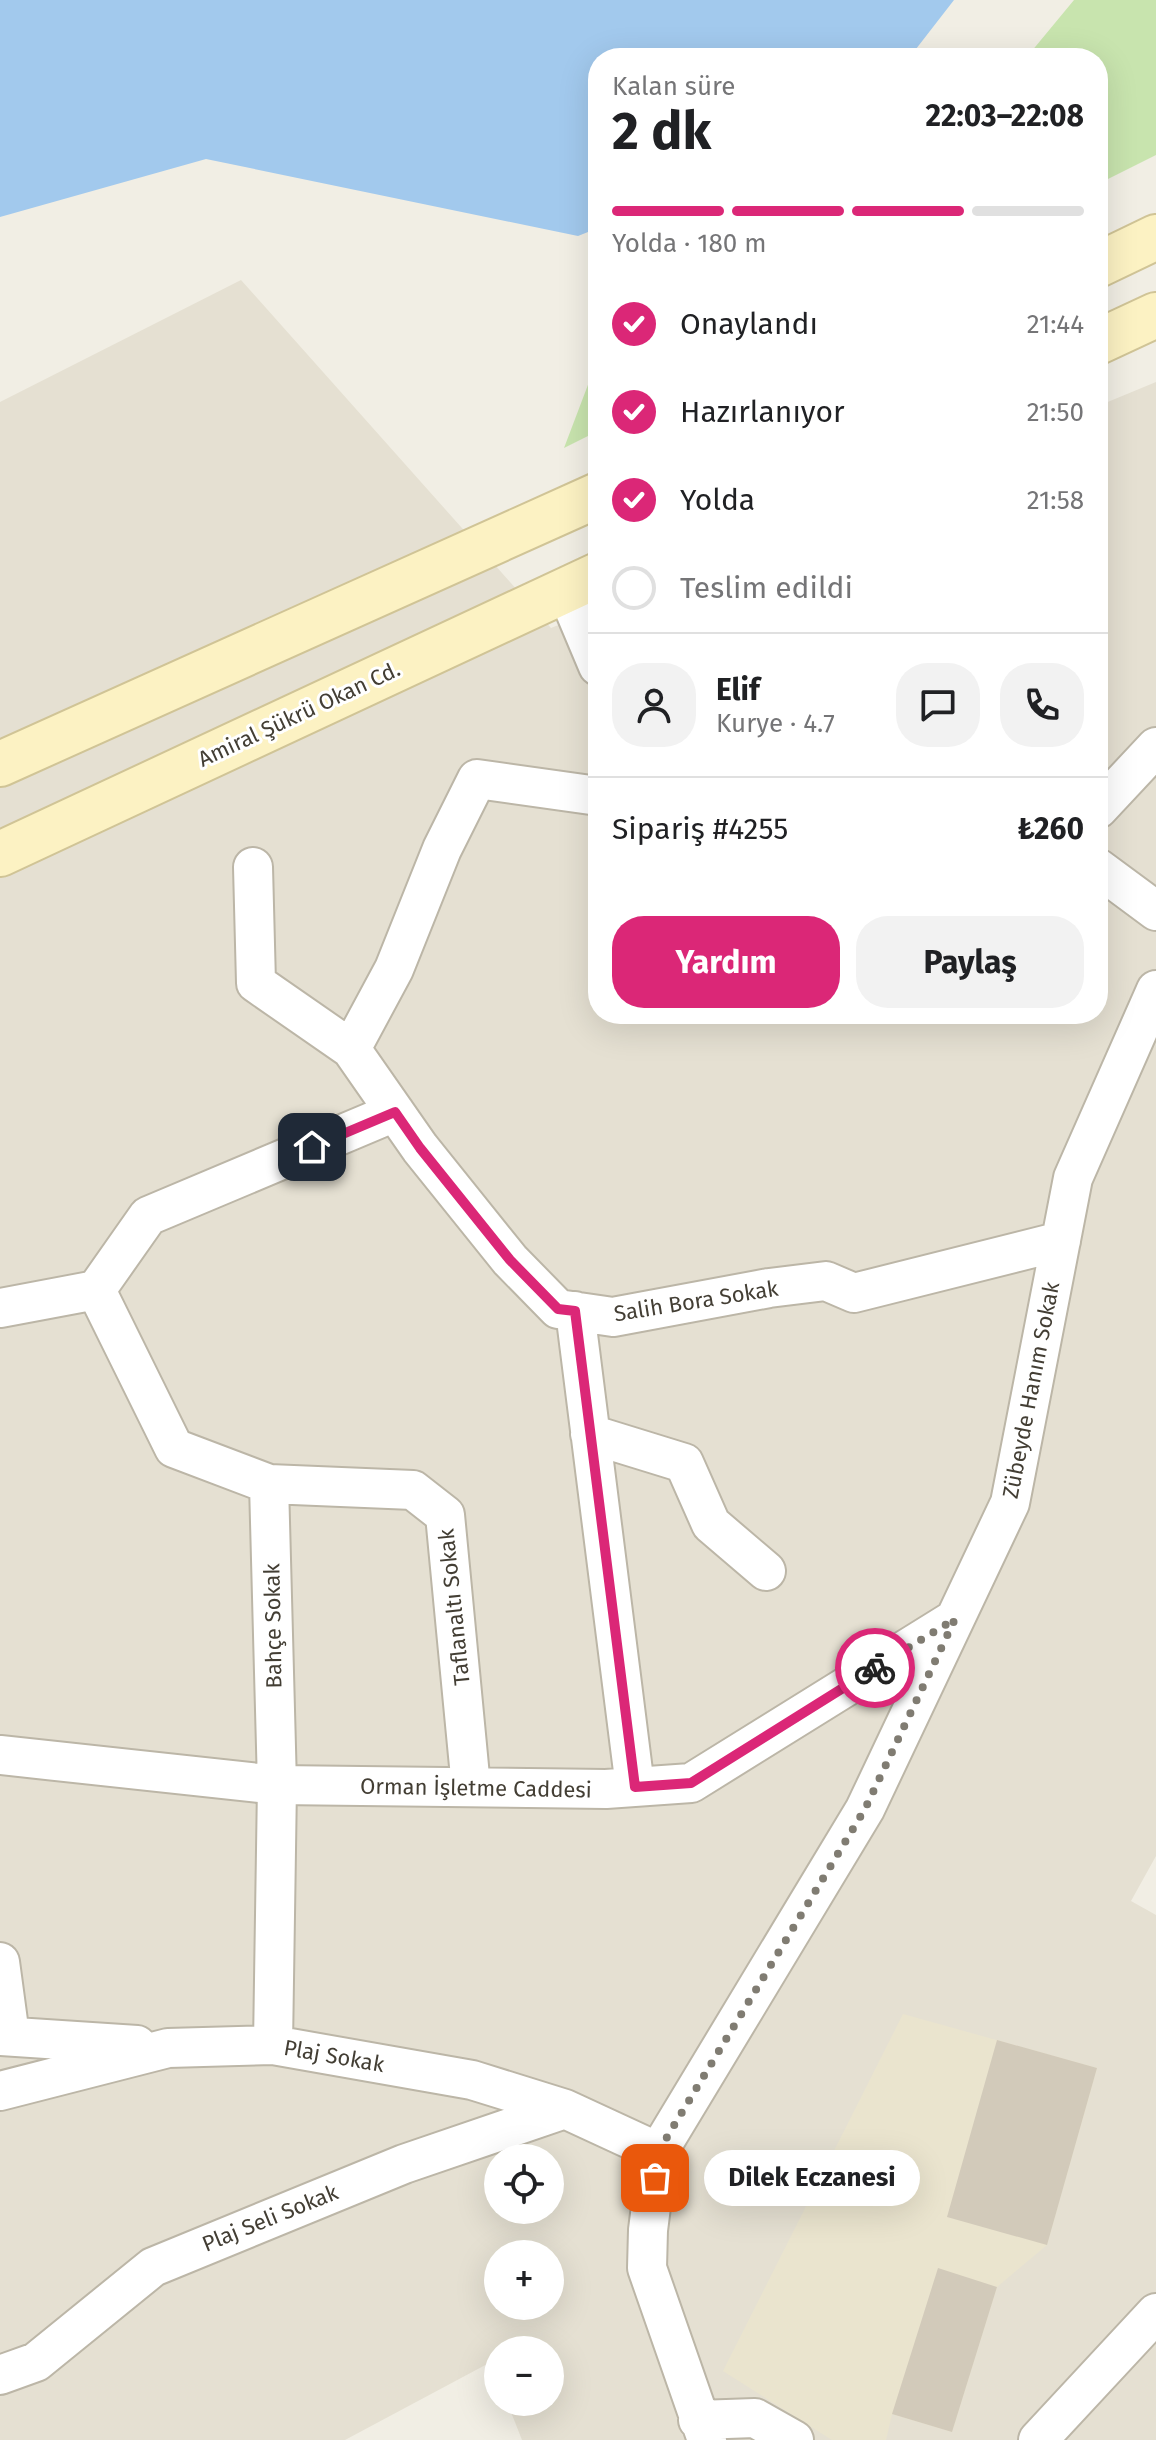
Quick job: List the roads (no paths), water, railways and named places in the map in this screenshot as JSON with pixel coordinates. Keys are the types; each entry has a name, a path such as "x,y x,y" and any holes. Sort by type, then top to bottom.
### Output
{"main road":[{"path":"1108,260 1156,237"},
{"path":"1108,337 1156,315"},
{"path":"0,764 588,499"},
{"name":"Amiral Şükrü Okan Cd.","path":"0,854 582,582"}],"street":[{"path":"582,582 588,614"},
{"path":"1108,798 1156,747"},
{"path":"253,867 256,983 351,1049 394,969 442,849 477,779 588,795"},
{"path":"1108,875 1156,911"},
{"name":"Zübeyde Hanım Sokak","path":"658,2152 865,1809 1010,1503 1073,1178 1156,990"},
{"name":"Salih Bora Sokak","path":"351,1049 420,1148 510,1260 558,1309 613,1317 769,1288 826,1281 854,1293 1061,1241"},
{"path":"0,1308 96,1290 148,1216 395,1112"},
{"path":"96,1290 174,1448 269,1484"},
{"path":"575,1311 635,1787"},
{"path":"590,1434 684,1463 711,1524 766,1571"},
{"name":"Bahçe Sokak","path":"269,1484 277,1785 273,2045"},
{"name":"Taflanaltı Sokak","path":"269,1484 413,1490 445,1515 471,1787"},
{"name":"Orman İşletme Caddesi","path":"0,1755 277,1785 606,1789 691,1783 955,1619"},
{"path":"0,1962 5,2036 168,2048"},
{"name":"Plaj Sokak","path":"0,2091 168,2048 273,2045 472,2080 565,2109 658,2152"},
{"name":"Plaj Seli Sokak","path":"0,2375 36,2362 153,2267 404,2164 565,2109"},
{"path":"658,2152 648,2230 647,2268 703,2430 759,2407 794,2440"},
{"path":"1038,2440 1156,2313"}],"water":[{"path":"0,0 954,0 917,48 588,48 588,232 578,236 206,159 0,217"}],"place":[{"name":"Dilek Eczanesi","path":"655,2178"}]}
